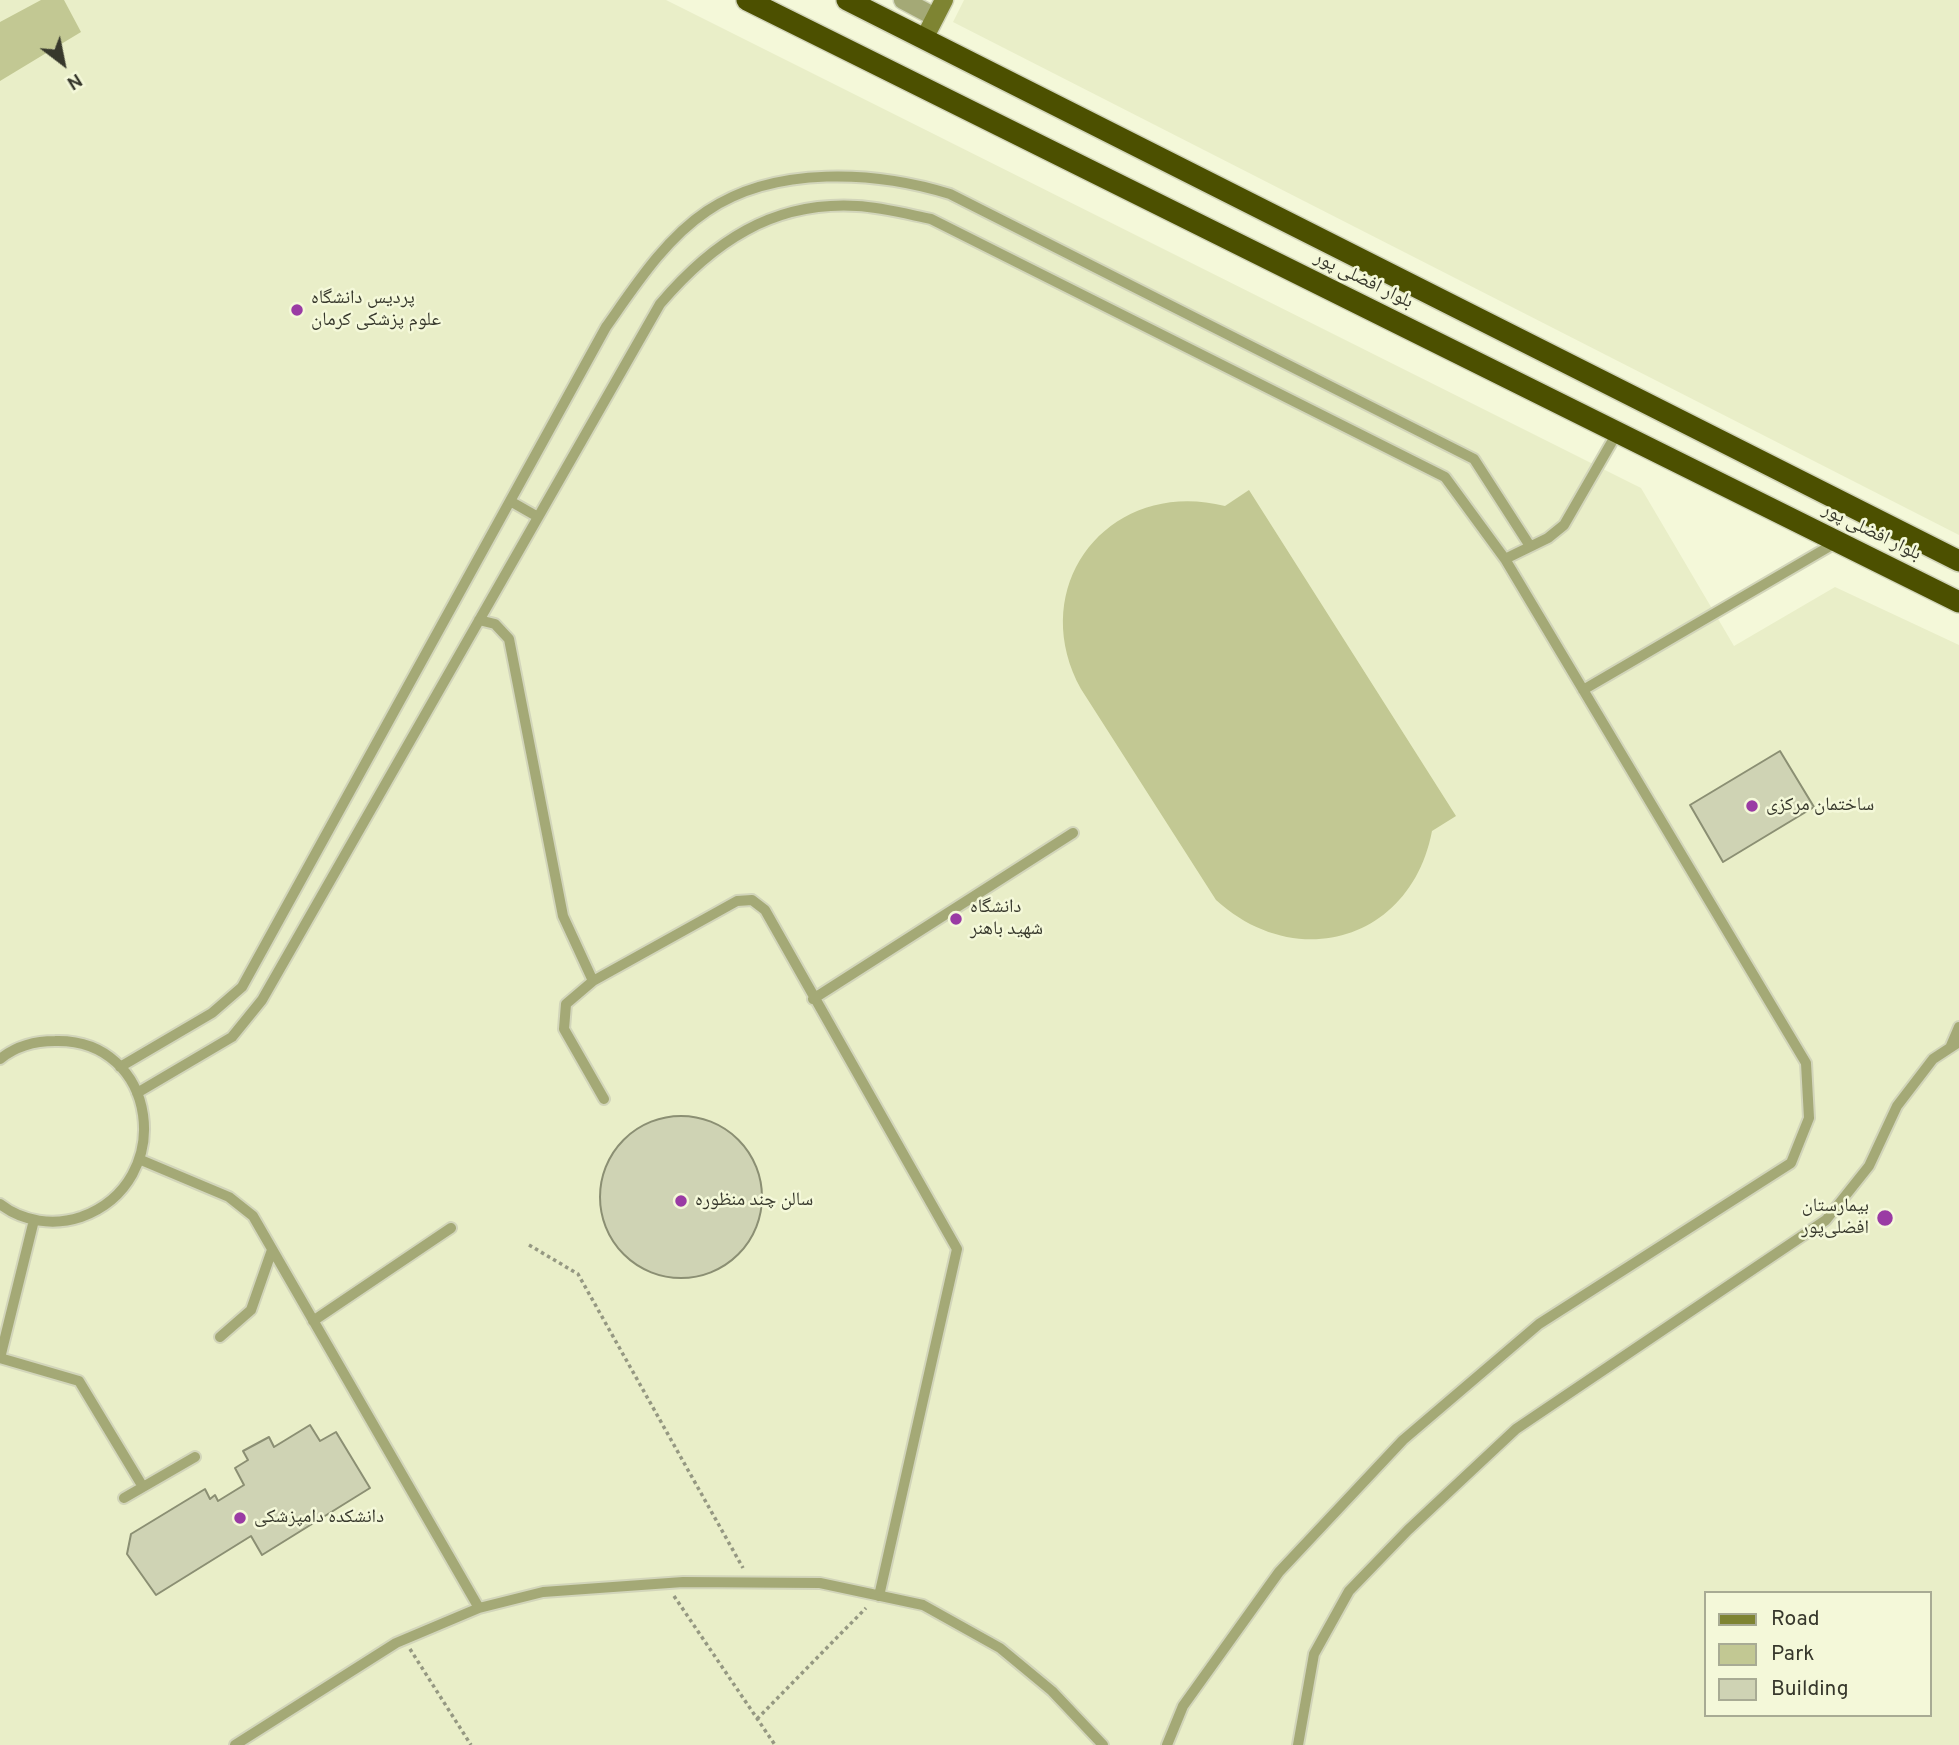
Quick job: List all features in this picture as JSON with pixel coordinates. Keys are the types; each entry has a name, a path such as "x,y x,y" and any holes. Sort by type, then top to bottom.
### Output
{"highway":[{"name":"بلوار افضلی پور","path":"747,0 1959,602"},
{"name":"بلوار افضلی پور","path":"847,0 1959,561"}],"street":[{"path":"903,0 935,17"},
{"path":"924,39 944,0"}],"lane":[{"path":"120,1067 212,1013 242,988 606,327 663,252 707,211 759,187 810,178 858,175 909,181 950,194 1474,459 1530,546"},
{"path":"137,1093 232,1037 262,1000 660,304 687,272 714,248 760,224 813,206 859,206 931,219 1445,477 1505,559 1806,1063 1809,1118 1791,1163 1539,1324 1403,1440 1279,1572 1184,1706 1167,1745"},
{"path":"1505,559 1548,538 1564,525 1617,433"},
{"path":"510,501 538,517"},
{"path":"1584,690 1837,542"},
{"path":"479,620 495,624 509,639 563,916 593,981"},
{"path":"813,999 1073,834"},
{"path":"604,1099 564,1029 566,1004 593,981 737,901 752,900 765,910 957,1249 878,1596"},
{"path":"1298,1745 1314,1654 1349,1591 1408,1530 1516,1429 1826,1220 1869,1166 1896,1107 1933,1059 1955,1045 1959,1027"},
{"path":"0,1059 9,1051 37,1041 67,1040 96,1049 120,1067 137,1093 144,1115 145,1137 141,1160 125,1189 99,1210 68,1222 34,1220 0,1204"},
{"path":"141,1160 229,1197 253,1216 479,1608"},
{"path":"34,1220 0,1358 79,1381 144,1487"},
{"path":"313,1321 451,1228"},
{"path":"220,1337 251,1310 272,1250"},
{"path":"124,1498 195,1457"},
{"path":"235,1745 405,1640 479,1608 543,1592 664,1583 751,1583 820,1584 923,1605 1000,1648 1052,1691 1103,1745"}],"path":[{"path":"529,1245 578,1274 751,1583"},
{"path":"664,1583 775,1745"},
{"path":"757,1719 878,1596"},
{"path":"405,1640 471,1745"}],"shaded area":[{"name":"دانشگاه شهید باهنر","path":"0,0 666,0 1641,488 1734,646 1835,587 1959,645 1959,1745 0,1745"},
{"path":"964,0 1959,0 1959,535 953,22"}],"green space":[{"path":"41,0 64,0 81,32 0,81 0,22"},
{"path":"1249,490 1456,816 1432,831 1420,869 1401,898 1376,920 1346,934 1314,939 1281,935 1247,923 1216,900 1081,689 1066,650 1063,612 1071,577 1089,547 1114,523 1146,508 1184,501 1225,506"}],"building":[{"name":"ساختمان مرکزی","path":"1780,751 1814,807 1723,862 1690,805"},
{"name":"سالن چند منظوره","path":"681,1116 712,1123 738,1140 755,1166 762,1197 755,1228 738,1254 712,1271 681,1278 650,1271 624,1254 607,1228 600,1197 607,1166 624,1140 650,1123"},
{"name":"دانشکده دامپزشکی","path":"310,1425 320,1441 336,1432 370,1488 262,1555 251,1536 156,1595 127,1554 131,1534 205,1489 210,1499 215,1495 218,1501 244,1485 235,1468 248,1460 243,1451 269,1437 274,1447"}],"place":[{"name":"پردیس دانشگاه علوم پزشکی کرمان","path":"297,310"},
{"name":"ساختمان مرکزی","path":"1752,806"},
{"name":"دانشگاه شهید باهنر","path":"956,919"},
{"name":"سالن چند منظوره","path":"681,1201"},
{"name":"بیمارستان افضلی‌پور","path":"1885,1218"},
{"name":"دانشکده دامپزشکی","path":"240,1518"}]}
